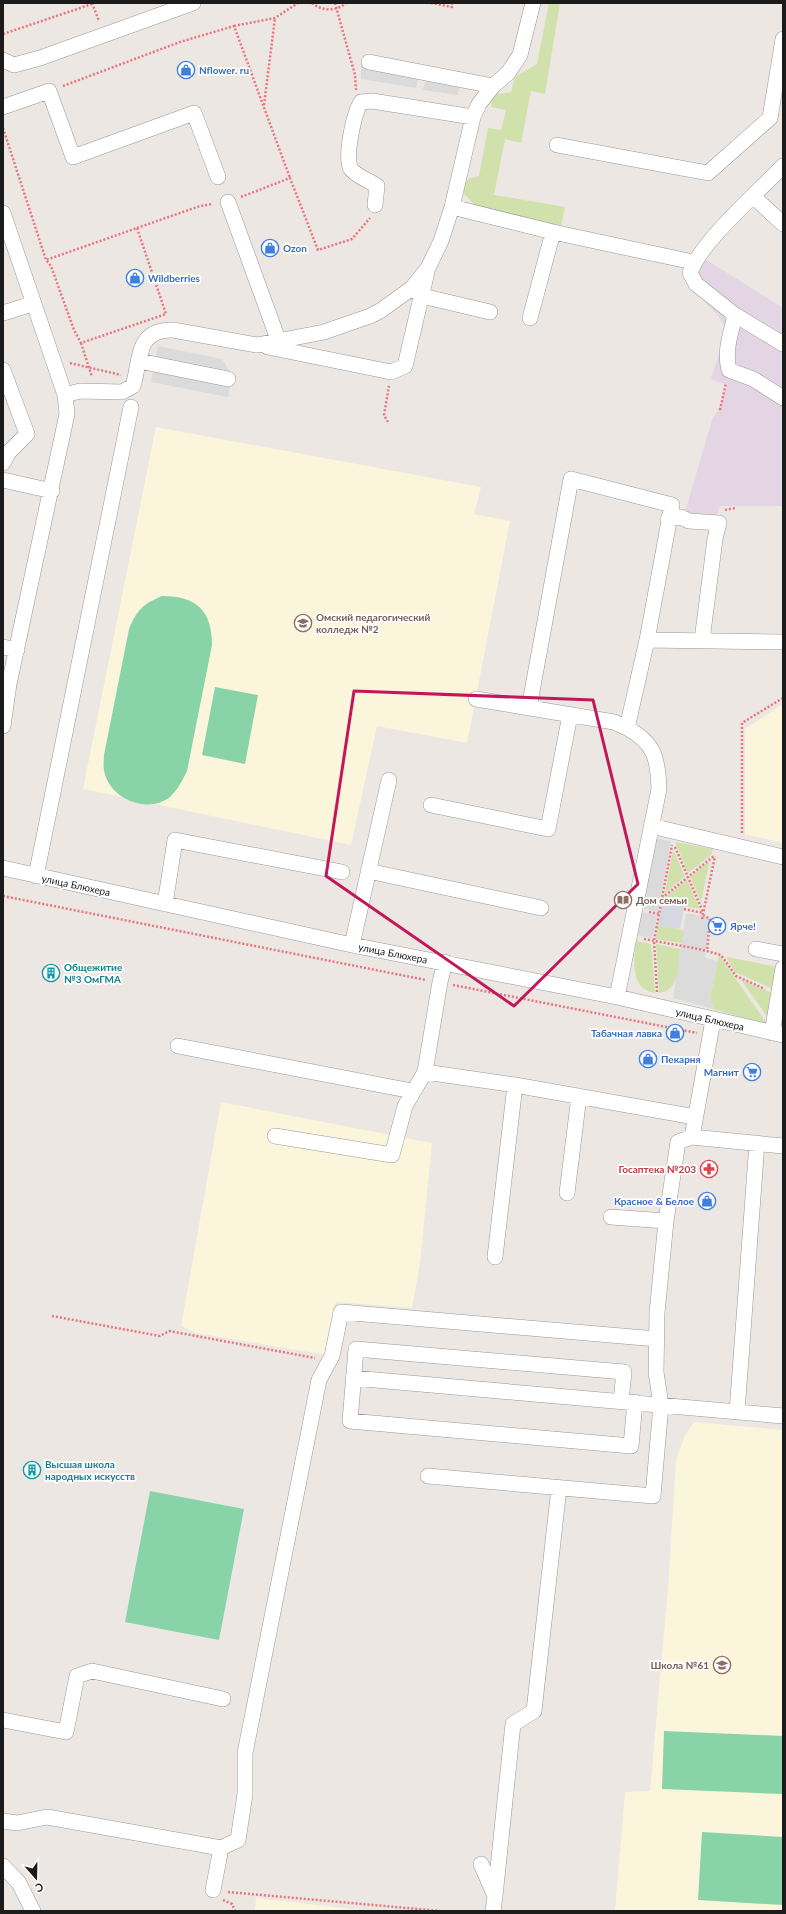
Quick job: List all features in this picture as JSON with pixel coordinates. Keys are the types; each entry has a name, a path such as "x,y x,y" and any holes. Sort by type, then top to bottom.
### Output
{"street":[{"path":"3,60 14,65 40,58 193,3"},
{"path":"65,395 80,391 122,392 133,386 143,345 151,334 161,330 173,330 257,344 391,372 405,366 417,292 441,241 452,207 473,117 479,104 493,86 508,73 520,55 533,3"},
{"path":"557,144 708,173 770,118 783,39"},
{"path":"369,62 493,86"},
{"path":"3,107 49,91 73,157 194,113 218,178"},
{"path":"375,205 377,186 352,170 348,161 356,110 361,102 372,101 473,117"},
{"path":"783,166 713,238 694,262 690,273 696,284 735,315 783,344"},
{"path":"754,196 783,224"},
{"path":"228,202 279,342"},
{"path":"452,207 553,232 694,262"},
{"path":"3,212 32,304 65,395 67,414 52,491 10,648 3,726"},
{"path":"530,318 553,232"},
{"path":"257,344 279,342 324,332 370,316 417,292 490,312"},
{"path":"3,313 32,304"},
{"path":"735,315 727,344 726,359 729,370 753,379 783,398"},
{"path":"139,361 228,379"},
{"path":"3,370 27,434 9,452 3,463"},
{"path":"36,876 131,406"},
{"path":"529,708 571,479 672,505 668,519 647,640 627,728"},
{"path":"3,480 52,491"},
{"path":"668,519 681,517 689,521 719,523 715,539 702,640"},
{"path":"647,640 783,642"},
{"path":"476,699 614,722 643,737 652,750 658,768 659,789 617,998"},
{"path":"431,805 548,829 570,715"},
{"path":"352,945 389,780"},
{"path":"651,826 783,857"},
{"path":"164,904 175,840 342,872"},
{"name":"улица Блюхера","path":"3,868 352,945 445,962 778,1034"},
{"path":"368,871 541,908"},
{"path":"756,949 783,954"},
{"path":"275,1136 392,1155 405,1106 425,1072 440,982 445,962"},
{"path":"778,1034 778,994 783,968"},
{"path":"692,1137 713,1020"},
{"path":"178,1046 412,1092"},
{"path":"425,1072 515,1085 695,1117"},
{"path":"496,1257 515,1085"},
{"path":"567,1193 579,1096"},
{"path":"428,1476 653,1496 661,1405 656,1372 657,1313 666,1221 678,1142 692,1137 783,1146"},
{"path":"737,1412 757,1143"},
{"path":"611,1217 666,1221"},
{"path":"3,1821 17,1823 47,1817 221,1848 238,1840 245,1794 245,1753 318,1380 332,1356 341,1312 657,1339"},
{"path":"356,1349 624,1372 628,1402 631,1446 350,1421 356,1349"},
{"path":"353,1378 783,1416"},
{"path":"493,1911 496,1896 513,1724 534,1711 559,1488"},
{"path":"3,1720 66,1732 77,1676 92,1671 223,1699"},
{"path":"213,1890 221,1848"},
{"path":"480,1864 496,1896"},
{"path":"3,1866 20,1883 32,1911"}],"path":[{"path":"49,91 180,42 234,26 275,18 298,3"},
{"path":"312,3 320,8 337,9 346,3"},
{"path":"335,3 357,87"},
{"path":"432,3 452,7 452,3"},
{"path":"3,33 92,4 104,35"},
{"path":"264,106 275,18"},
{"path":"234,26 318,250 352,239 371,217 375,205"},
{"path":"3,128 46,260 51,266 74,330 81,343 96,391"},
{"path":"46,260 200,206 228,202 290,178"},
{"path":"81,343 166,314 137,228"},
{"path":"52,360 135,379"},
{"path":"720,410 729,370"},
{"path":"388,422 384,415 391,372"},
{"path":"742,848 742,723 783,698"},
{"path":"657,995 654,941 673,843 703,914"},
{"path":"702,919 716,851"},
{"path":"662,898 716,855"},
{"path":"3,896 710,1036"},
{"path":"684,909 703,914 710,919 707,951"},
{"path":"629,936 721,955 736,976 778,994"},
{"path":"52,1316 160,1336 169,1330 330,1361"},
{"path":"213,1890 440,1911"}],"highlighted area":[{"path":"354,691 593,700 638,884 514,1006 326,876"}],"shaded area":[{"path":"361,65 419,74 416,88 361,79"},
{"path":"426,77 460,82 458,95 423,90"},
{"path":"705,259 783,308 783,506 720,506 712,528 681,526 712,420 720,406 727,385 711,379 727,330 719,317 689,284"},
{"path":"158,346 222,359 232,375 228,397 151,382"},
{"name":"Омский педагогический колледж №2","path":"156,427 481,487 474,514 510,521 467,743 377,726 351,845 83,789"},
{"path":"783,704 783,843 745,834 745,729"},
{"path":"655,838 671,841 658,912 641,908"},
{"path":"663,899 685,903 680,929 658,925"},
{"path":"640,912 657,915 653,938 635,935"},
{"path":"686,913 709,917 705,958 718,961 710,997 713,1009 673,998"},
{"path":"221,1102 432,1143 420,1263 412,1308 336,1302 326,1355 196,1333 181,1326"},
{"name":"Школа №61","path":"694,1422 783,1430 783,1911 615,1911 625,1792 650,1791 668,1588 676,1460 685,1435"},
{"path":"256,1898 370,1911 255,1911"}],"green space":[{"path":"549,3 560,3 545,94 531,91 521,143 505,139 494,195 565,207 561,226 476,206 464,194 463,187 468,179 479,176 488,128 501,130 506,110 492,107 491,100 497,94 511,92 515,77 537,64"},
{"path":"162,596 185,599 200,608 209,623 212,645 187,771 182,782 170,797 161,802 140,804 121,796 113,789 107,780 104,770 104,755 129,629 141,608"},
{"path":"215,687 258,695 245,764 202,755"},
{"path":"675,842 713,849 711,855 688,873"},
{"path":"673,850 685,876 665,893"},
{"path":"708,862 709,864 701,902 690,877"},
{"path":"687,880 700,909 684,906 685,903 663,899"},
{"path":"658,925 684,930 682,943 656,939"},
{"path":"636,941 651,944 655,993 647,990 637,979 634,964"},
{"path":"656,944 680,949 677,976 671,988 659,993"},
{"path":"719,955 768,1025 713,1009 710,997"},
{"path":"726,957 778,967 773,989 735,972"},
{"path":"741,980 772,993 768,1018"},
{"path":"150,1491 244,1509 219,1640 125,1622"},
{"path":"664,1731 783,1736 783,1794 662,1789"},
{"path":"702,1832 783,1837 783,1905 698,1900"}],"place":[{"name":"Nflower. ru","path":"186,70"},
{"name":"Ozon","path":"270,248"},
{"name":"Wildberries","path":"135,278"},
{"name":"Омский педагогический колледж №2","path":"303,623"},
{"name":"Дом семьи","path":"623,900"},
{"name":"Ярче!","path":"717,926"},
{"name":"Общежитие №3 ОмГМА","path":"51,973"},
{"name":"Табачная лавка","path":"675,1033"},
{"name":"Пекарня","path":"648,1059"},
{"name":"Магнит","path":"752,1072"},
{"name":"Госаптека №203","path":"709,1169"},
{"name":"Красное & Белое","path":"707,1201"},
{"name":"Высшая школа народных искусств","path":"32,1470"},
{"name":"Школа №61","path":"722,1665"}]}
